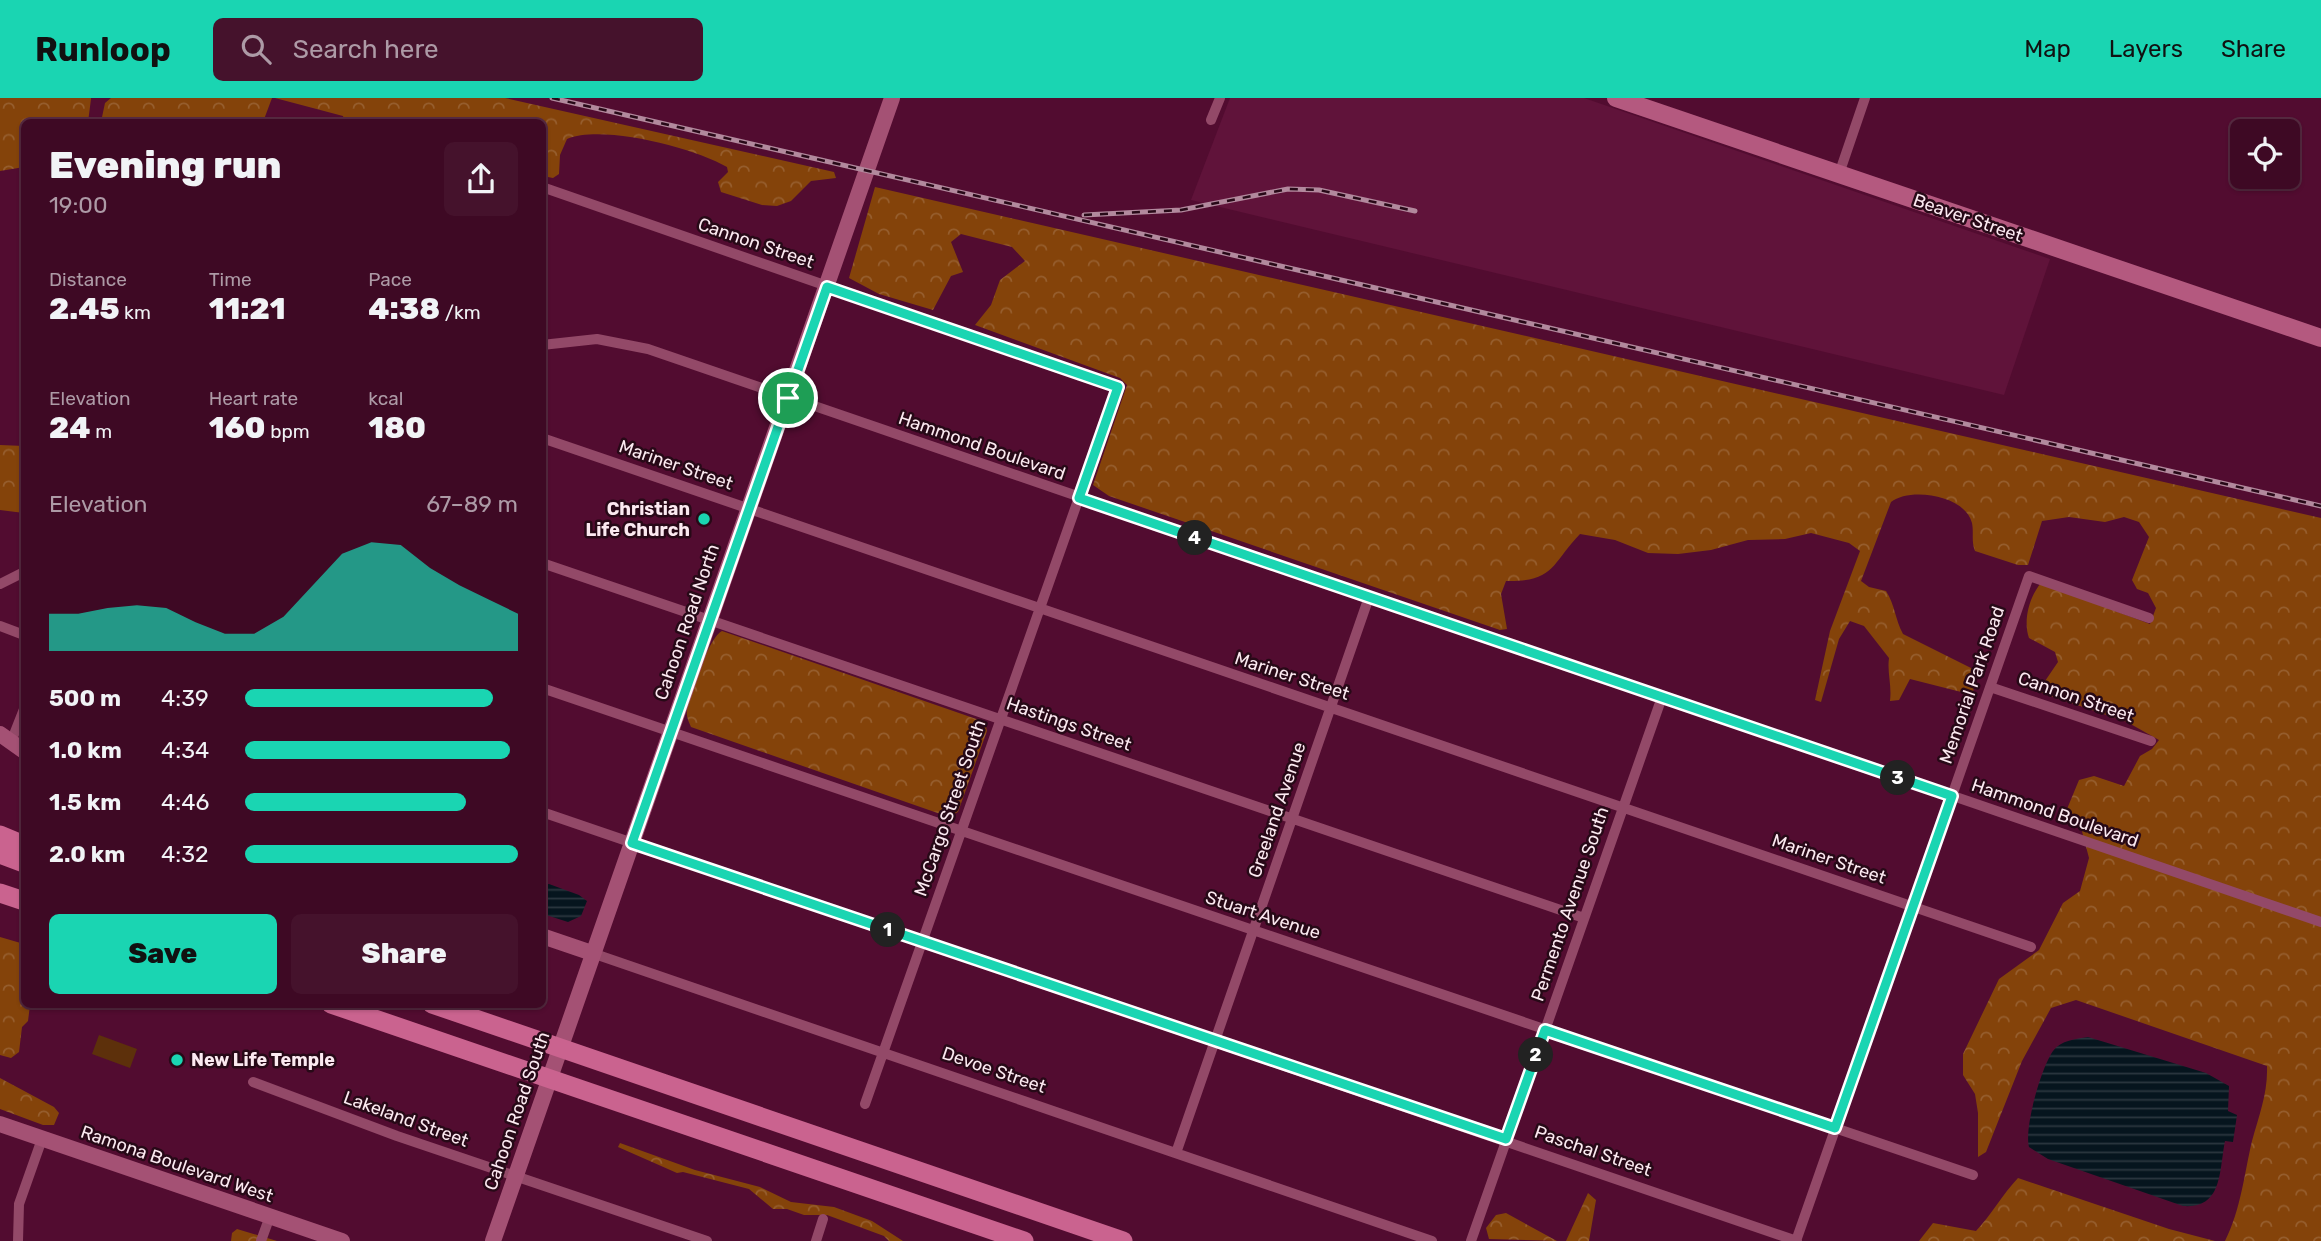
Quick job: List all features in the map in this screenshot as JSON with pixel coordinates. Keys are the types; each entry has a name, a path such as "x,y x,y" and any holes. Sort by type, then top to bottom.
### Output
{"highway":[{"path":"0,835 21,844"},
{"path":"0,855 21,862"},
{"path":"0,893 21,900"},
{"path":"0,901 21,906"},
{"path":"343,1008 1024,1241"},
{"path":"443,1008 1123,1241"}],"main road":[{"name":"Cahoon Road North","path":"632,843 892,98"},
{"name":"Beaver Street","path":"1616,98 2321,338"},
{"path":"592,953 632,843"},
{"name":"Devoe Street","path":"546,937 592,953"},
{"name":"Cahoon Road South","path":"493,1241 592,953"},
{"name":"Ramona Boulevard West","path":"0,1124 342,1241"}],"street":[{"path":"1211,120 1220,98"},
{"path":"1839,174 1865,98"},
{"name":"Cannon Street","path":"546,188 1118,387"},
{"name":"Hammond Boulevard","path":"546,344 580,339 625,343 2321,922"},
{"name":"McCargo Street South","path":"865,1104 1118,387"},
{"name":"Mariner Street","path":"546,439 2031,947"},
{"name":"Hastings Street","path":"546,564 1584,918"},
{"path":"0,584 21,574"},
{"name":"Memorial Park Road","path":"1796,1241 2029,576 2149,618"},
{"name":"Greeland Avenue","path":"1176,1153 1369,597"},
{"path":"0,626 21,634"},
{"name":"Cannon Street","path":"1990,687 2151,741"},
{"name":"Stuart Avenue","path":"546,689 1973,1175"},
{"name":"Permento Avenue South","path":"1471,1241 1662,697"},
{"path":"12,742 21,717"},
{"name":"Paschal Street","path":"546,813 1506,1139 1796,1241"},
{"name":"Devoe Street","path":"592,953 1433,1241"},
{"name":"Lakeland Street","path":"253,1082 515,1176 707,1241"},
{"path":"18,1241 19,1204 43,1139"},
{"path":"261,1241 270,1216"},
{"path":"816,1241 823,1219"}],"shaded area":[{"path":"1230,98 1584,98 2050,259 2004,395 1191,200"},
{"path":"99,1035 137,1049 130,1068 92,1054"}],"green space":[{"path":"0,98 91,98 88,119 21,119 21,168 0,171"},
{"path":"111,98 272,98 264,119 102,119 105,103"},
{"path":"275,98 505,98 834,172 836,178 811,181 791,201 777,206 762,205 721,192 718,182 728,172 727,167 693,152 648,140 603,134 567,139 560,155 559,174 553,178 546,177 546,119 344,119 343,116"},
{"path":"875,187 2321,518 2321,1241 2225,1241 2242,1192 2265,1095 2267,1066 2076,1000 2051,1008 2022,1061 1986,1152 1978,1157 1978,1113 1975,1094 1963,1075 1963,1054 1999,979 2039,950 2063,903 2080,891 2089,858 2079,820 2067,809 2079,780 2094,776 2124,786 2140,756 2152,749 2159,740 2127,722 2042,693 2032,686 2043,684 2058,662 2055,652 2029,638 2028,609 2041,583 2150,624 2156,608 2148,593 2137,589 2132,580 2149,537 2139,522 2124,517 2105,522 2069,517 2042,521 2028,565 2018,565 1975,551 1972,523 1967,513 1948,500 1936,496 1911,495 1891,502 1861,581 1869,587 1886,591 1903,634 1975,670 1973,695 1910,679 1899,700 1890,701 1889,658 1864,626 1850,621 1839,639 1821,702 1815,700 1830,631 1860,551 1849,543 1811,533 1785,539 1748,540 1711,550 1678,554 1648,553 1615,540 1580,534 1551,569 1534,578 1506,581 1501,594 1507,629 1500,630 1109,496 1093,485 1127,385 1120,378 975,325 991,305 1000,280 1025,261 1012,247 961,234 951,242 963,272 951,276 933,310 879,294 849,278"},
{"path":"0,445 21,446 21,513 0,510"},
{"path":"722,631 985,722 987,731 958,812 949,817 691,727 687,713 691,693 711,644"},
{"path":"0,937 21,943 21,1008 30,1008 28,1021 22,1027 19,1052 11,1058 0,1055"},
{"path":"0,1078 54,1107 59,1113 54,1125 43,1125 0,1109"},
{"path":"620,1143 695,1170 760,1187 791,1202 834,1207 872,1221 903,1241 889,1241 884,1236 827,1215 804,1215 787,1209 773,1209 749,1189 683,1172 677,1173 618,1147"},
{"path":"2018,1178 2169,1229 2215,1241 1919,1241 1933,1223 1976,1231"},
{"path":"1588,1193 1596,1200 1589,1241 1566,1241"},
{"path":"1506,1213 1557,1241 1489,1239 1486,1228 1496,1215"},
{"path":"237,1229 277,1241 231,1241 232,1233"}],"water":[{"path":"546,884 579,895 587,901 581,916 568,922 546,915"},
{"path":"2088,1037 2206,1073 2229,1086 2228,1111 2237,1115 2233,1142 2225,1141 2217,1186 2206,1201 2183,1206 2048,1159 2029,1147 2031,1113 2048,1059 2060,1044"}],"railway":[{"path":"552,98 2321,506"},
{"path":"1084,215 1181,210 1288,189 1319,190 1415,211"}],"place":[{"name":"Christian Life Church","path":"704,519"},
{"name":"New Life Temple","path":"177,1060"}],"route":[{"path":"827,287 989,342 1118,387 1079,498 1952,796 1835,1128 1545,1030 1506,1139 632,843 695,654 788,398 827,287"}]}
